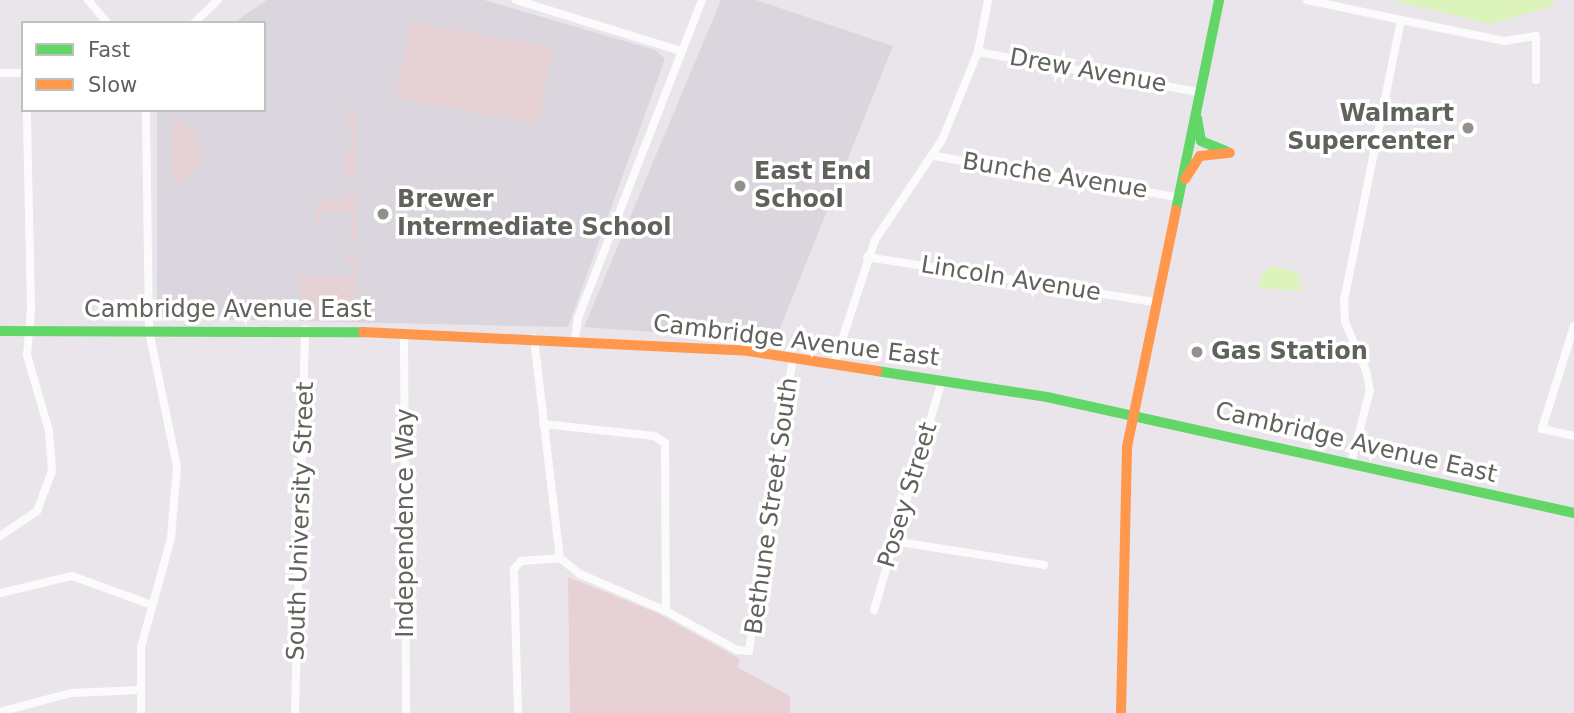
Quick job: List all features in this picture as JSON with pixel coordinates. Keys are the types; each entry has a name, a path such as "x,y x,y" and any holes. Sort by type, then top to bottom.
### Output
{"main road":[{"path":"1121,713 1127,447 1219,0"},
{"path":"1177,195 1200,156 1230,153 1201,141 1198,95"},
{"name":"Cambridge Avenue East","path":"0,331 305,329 705,346 942,380 1132,415 1574,513"}],"street":[{"path":"88,0 105,21"},
{"path":"196,21 218,0"},
{"path":"575,340 578,318 702,0"},
{"path":"834,364 867,257 883,226 934,156 978,52 988,0"},
{"path":"1307,0 1504,41 1536,36 1536,80"},
{"path":"521,1 681,51"},
{"path":"1351,464 1370,390 1366,370 1345,322 1344,300 1401,20"},
{"name":"Drew Avenue","path":"978,52 1198,95"},
{"path":"0,73 21,73"},
{"path":"0,536 37,511 51,481 51,443 27,355 27,112"},
{"path":"141,713 141,646 171,538 177,467 149,330 146,112"},
{"name":"Bunche Avenue","path":"934,156 1177,195"},
{"name":"Lincoln Avenue","path":"867,257 1155,302"},
{"path":"1574,326 1542,429 1574,436"},
{"name":"South University Street","path":"295,713 305,329"},
{"name":"Independence Way","path":"404,333 407,713"},
{"path":"518,713 514,569 521,561 560,558 534,338"},
{"name":"Bethune Street South","path":"560,558 580,574 666,611 737,650 746,652 751,647 793,359"},
{"name":"Posey Street","path":"874,610 942,380"},
{"path":"543,424 654,436 665,443 666,611"},
{"path":"893,541 1044,565"},
{"path":"0,593 72,576 152,605"},
{"path":"0,712 71,693 141,691"}],"shaded area":[{"name":"Brewer Intermediate School","path":"267,0 484,0 655,50 665,59 568,327 157,318 157,112 266,112 266,21 236,21"},
{"name":"East End School","path":"721,0 756,0 893,46 775,341 584,327"},
{"path":"1392,0 1553,0 1554,6 1490,24"},
{"path":"410,21 553,48 538,124 396,98"},
{"path":"350,110 356,115 357,174 352,180 346,176 345,152 352,151 351,122 345,118"},
{"path":"173,117 195,131 203,154 173,154"},
{"path":"173,155 203,156 201,163 174,188"},
{"path":"343,192 357,198 358,239 350,244 352,212 322,212 322,222 317,222 317,200 343,200"},
{"path":"347,254 358,260 354,317 300,314 300,277 353,277 354,262 346,261"},
{"path":"1272,266 1297,272 1302,281 1295,283 1303,286 1302,291 1257,288 1264,271"},
{"path":"568,577 657,613 740,659 737,667 790,696 790,713 570,713"}],"traffic: fast":[{"path":"1176,210 1219,0"},
{"path":"1197,118 1201,141 1226,151"},
{"path":"0,331 363,332"},
{"path":"877,371 1047,397 1574,513"}],"traffic: slow":[{"path":"1185,179 1200,156 1230,153"},
{"path":"1121,713 1127,447 1176,210"},
{"path":"363,332 748,351 877,371"}],"place":[{"name":"Walmart Supercenter","path":"1468,128"},
{"name":"East End School","path":"740,186"},
{"name":"Brewer Intermediate School","path":"383,214"},
{"name":"Gas Station","path":"1197,352"}]}
